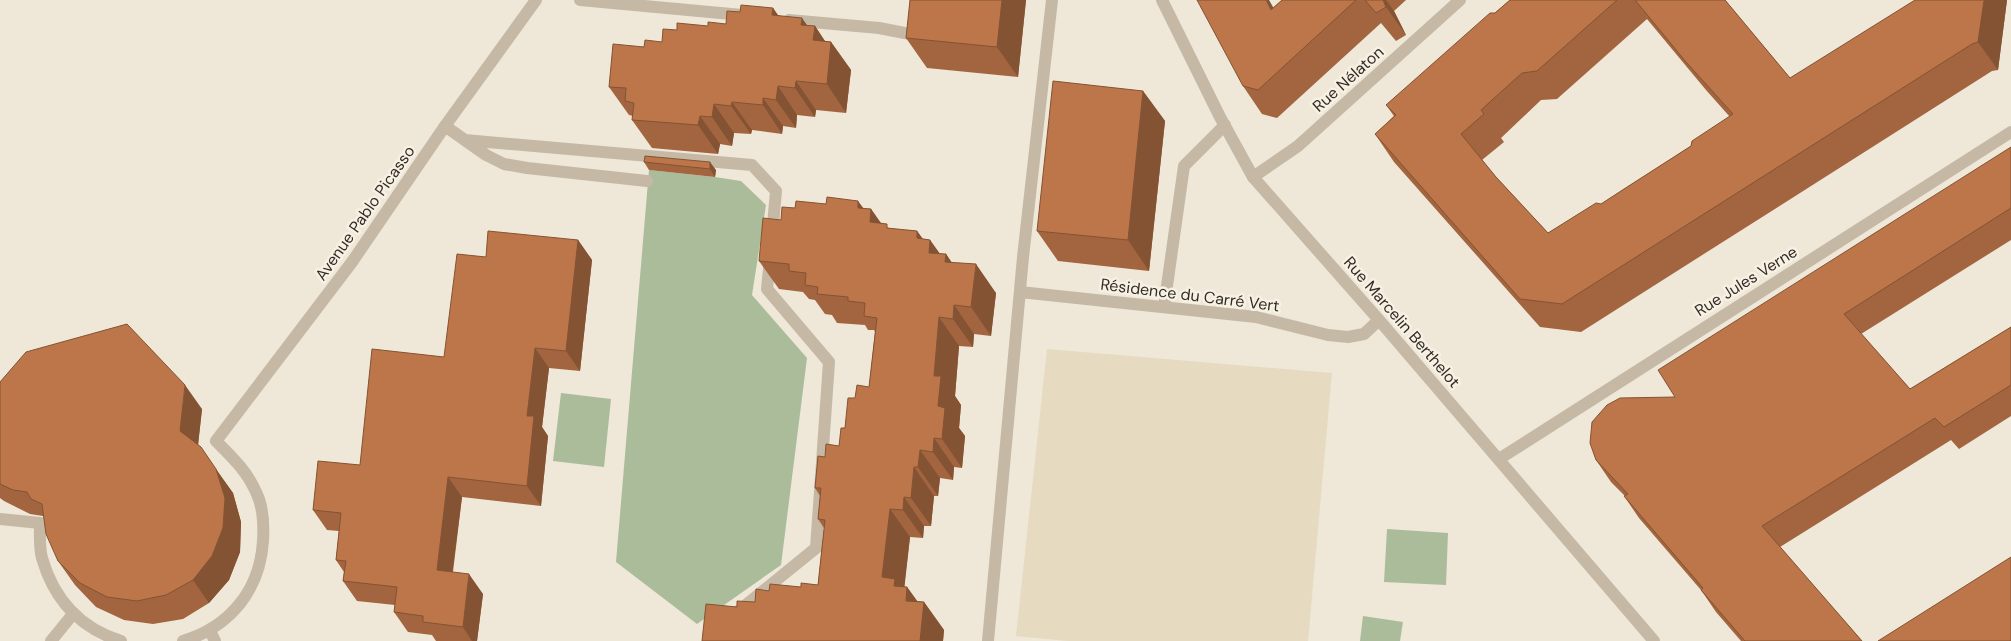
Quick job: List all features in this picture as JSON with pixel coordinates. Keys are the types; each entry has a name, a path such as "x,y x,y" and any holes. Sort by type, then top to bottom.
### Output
{"street":[{"name":"Avenue Pablo Picasso","path":"212,636 238,607 250,589 262,558 264,525 257,493 240,464 216,441 352,262 536,0"},
{"path":"580,0 752,16"},
{"path":"988,641 1020,292 1052,0"},
{"name":"Rue Marcelin Berthelot","path":"1162,0 1253,177 1379,320 1654,641"},
{"name":"Rue Nélaton","path":"1253,177 1298,146 1460,0"},
{"path":"772,18 879,28 916,34"},
{"path":"1164,307 1184,166 1225,125"},
{"path":"446,126 486,155 504,164 647,181"},
{"name":"Rue Jules Verne","path":"1499,459 2011,132"},
{"path":"465,140 752,165 776,191 767,289 829,362 816,548 724,622"},
{"name":"Résidence du Carré Vert","path":"1020,292 1256,317 1328,335 1348,337 1364,334 1379,320"},
{"path":"0,519 40,523 41,556 53,588 73,614 100,634 121,641"},
{"path":"51,641 73,614"},
{"path":"183,641 212,636"}],"green space":[{"path":"649,170 741,181 766,205 752,295 807,358 781,565 697,624 616,562"},
{"path":"561,393 611,399 604,467 553,461"},
{"path":"1387,529 1448,533 1446,585 1384,582"},
{"path":"1363,616 1403,622 1400,641 1360,641"}],"shaded area":[{"path":"1047,349 1332,373 1308,641 1067,641 1016,636"}],"building":[{"path":"910,0 1002,0 997,47 906,38"},
{"path":"1197,0 1266,0 1271,10 1282,0 1356,0 1258,90 1243,86"},
{"path":"1365,0 1383,0 1386,7 1376,13"},
{"path":"1510,0 1617,0 1537,71 1522,73 1481,110 1484,114 1461,134 1496,177 1548,233 1596,203 1601,204 1691,146 1692,141 1733,114 1686,62 1635,0 1725,0 1790,78 1915,0 1984,0 1978,42 1972,44 1562,304 1520,299 1375,134 1396,115 1386,105 1490,13 1495,13"},
{"path":"741,5 773,8 772,15 802,18 801,25 815,26 813,40 831,42 827,84 796,81 795,88 778,86 776,100 763,98 763,105 732,102 731,106 714,104 712,117 700,116 698,125 632,120 634,103 625,101 626,88 609,87 613,44 644,47 645,40 662,42 663,29 677,30 677,23 708,26 708,22 726,24 727,11 740,12"},
{"path":"1053,81 1143,91 1128,240 1037,231"},
{"path":"2011,147 2011,208 1844,314 1910,389 2011,327 2011,385 1944,427 1935,418 1762,526 1862,641 1745,641 1701,590 1703,588 1624,496 1628,494 1596,460 1590,443 1592,422 1607,405 1620,398 1675,397 1658,370"},
{"path":"645,156 710,162 710,169 644,162"},
{"path":"827,197 858,201 858,208 871,209 870,222 887,224 887,228 917,231 917,238 930,240 929,253 946,254 945,262 976,264 971,307 954,305 953,319 939,317 934,376 941,376 938,406 945,408 942,439 934,438 933,452 920,450 918,467 914,467 911,498 904,497 903,510 890,509 882,577 895,579 894,586 907,587 906,601 924,602 920,641 702,641 706,604 737,607 737,601 755,602 756,589 769,591 770,584 801,587 801,583 818,585 825,520 818,519 821,488 815,488 818,456 825,457 826,444 839,446 841,428 845,428 848,398 855,398 857,385 869,387 877,318 864,316 865,303 848,301 848,297 817,294 818,287 805,285 806,273 789,271 789,264 759,261 763,218 781,220 782,207 795,208 796,201 826,204"},
{"path":"488,231 578,240 566,351 535,348 527,416 534,416 527,486 448,477 437,570 469,574 463,627 423,622 423,616 394,612 397,587 343,581 346,561 336,560 341,513 313,510 318,461 360,465 372,349 444,357 457,254 486,257"},
{"path":"127,324 185,385 180,431 201,447 216,469 225,498 223,528 212,556 193,580 166,595 137,601 107,597 80,583 58,561 46,534 42,504 31,499 27,492 13,490 0,484 0,382 26,352"},
{"path":"2011,557 2011,641 1878,641"}]}
